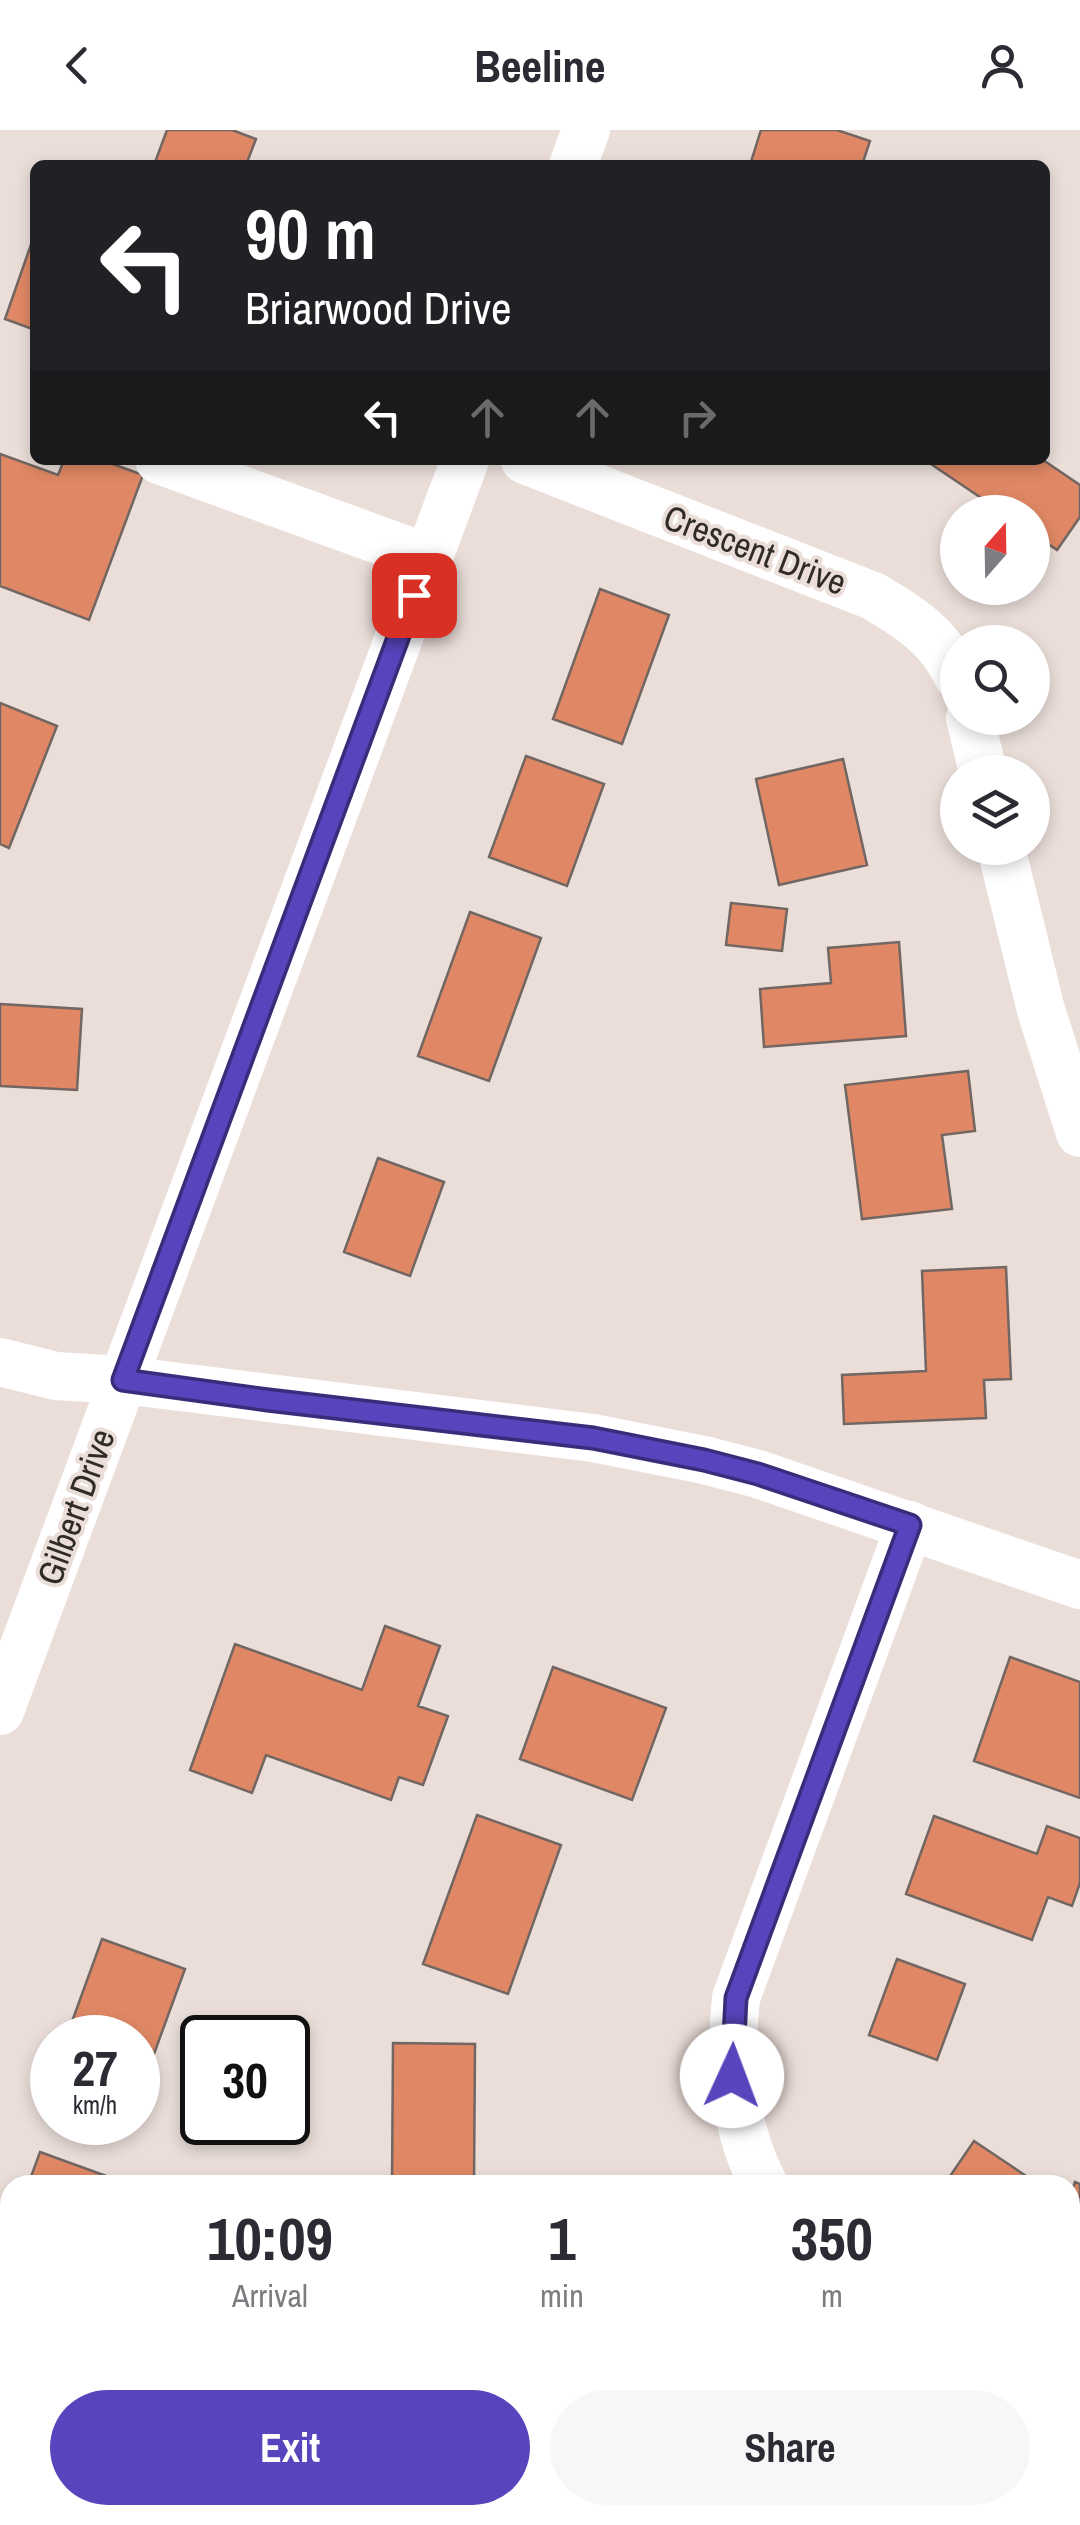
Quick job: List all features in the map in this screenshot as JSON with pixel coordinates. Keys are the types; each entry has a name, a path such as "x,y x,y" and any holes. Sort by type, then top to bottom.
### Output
{"street":[{"path":"575,160 586,130"},
{"path":"173,465 428,558"},
{"name":"Gilbert Drive","path":"0,1711 463,465"},
{"name":"Crescent Drive","path":"538,465 873,596 929,632 940,649"},
{"path":"1005,865 1040,1010 1080,1133"},
{"path":"0,1362 56,1376 123,1380 593,1438 704,1460 758,1474 1080,1585"},
{"path":"760,2175 744,2140 732,2076 736,1998 910,1525"}],"building":[{"path":"167,130 232,130 256,139 248,160 156,160"},
{"path":"761,130 837,130 870,141 864,160 752,160"},
{"path":"30,247 30,328 5,319"},
{"path":"0,454 58,475 62,465 116,465 143,475 89,620 0,586"},
{"path":"932,465 1050,465 1080,485 1080,517 1057,550 1050,545 1050,495 977,495"},
{"path":"600,589 669,615 622,744 553,719"},
{"path":"0,703 57,726 9,848 0,844"},
{"path":"526,756 604,784 567,886 489,857"},
{"path":"843,759 867,865 779,885 756,779"},
{"path":"731,903 787,909 782,951 726,945"},
{"path":"470,912 541,938 489,1081 418,1056"},
{"path":"899,942 906,1036 764,1047 760,989 831,983 828,948"},
{"path":"0,1004 82,1009 77,1090 0,1086"},
{"path":"968,1071 975,1131 942,1135 952,1209 862,1219 845,1085"},
{"path":"378,1158 444,1182 410,1276 344,1252"},
{"path":"1006,1267 1011,1379 984,1380 986,1418 844,1424 842,1375 926,1371 922,1271"},
{"path":"385,1626 440,1646 418,1706 448,1716 423,1785 399,1777 391,1800 266,1755 252,1793 190,1770 235,1644 362,1690"},
{"path":"1010,1657 1080,1682 1080,1798 974,1761"},
{"path":"553,1667 666,1708 632,1800 520,1759"},
{"path":"477,1815 561,1845 508,1994 423,1964"},
{"path":"934,1816 1037,1854 1047,1826 1080,1838 1080,1883 1072,1906 1048,1897 1032,1940 906,1894"},
{"path":"102,1939 185,1969 160,2037 160,2015 74,2015"},
{"path":"897,1959 965,1984 937,2060 869,2035"},
{"path":"393,2043 475,2044 474,2175 392,2175"},
{"path":"974,2141 1025,2175 951,2175"},
{"path":"40,2152 103,2175 32,2175"}],"route":[{"path":"414,595 123,1380 593,1438 758,1474 910,1525 736,1998 732,2076"}]}
